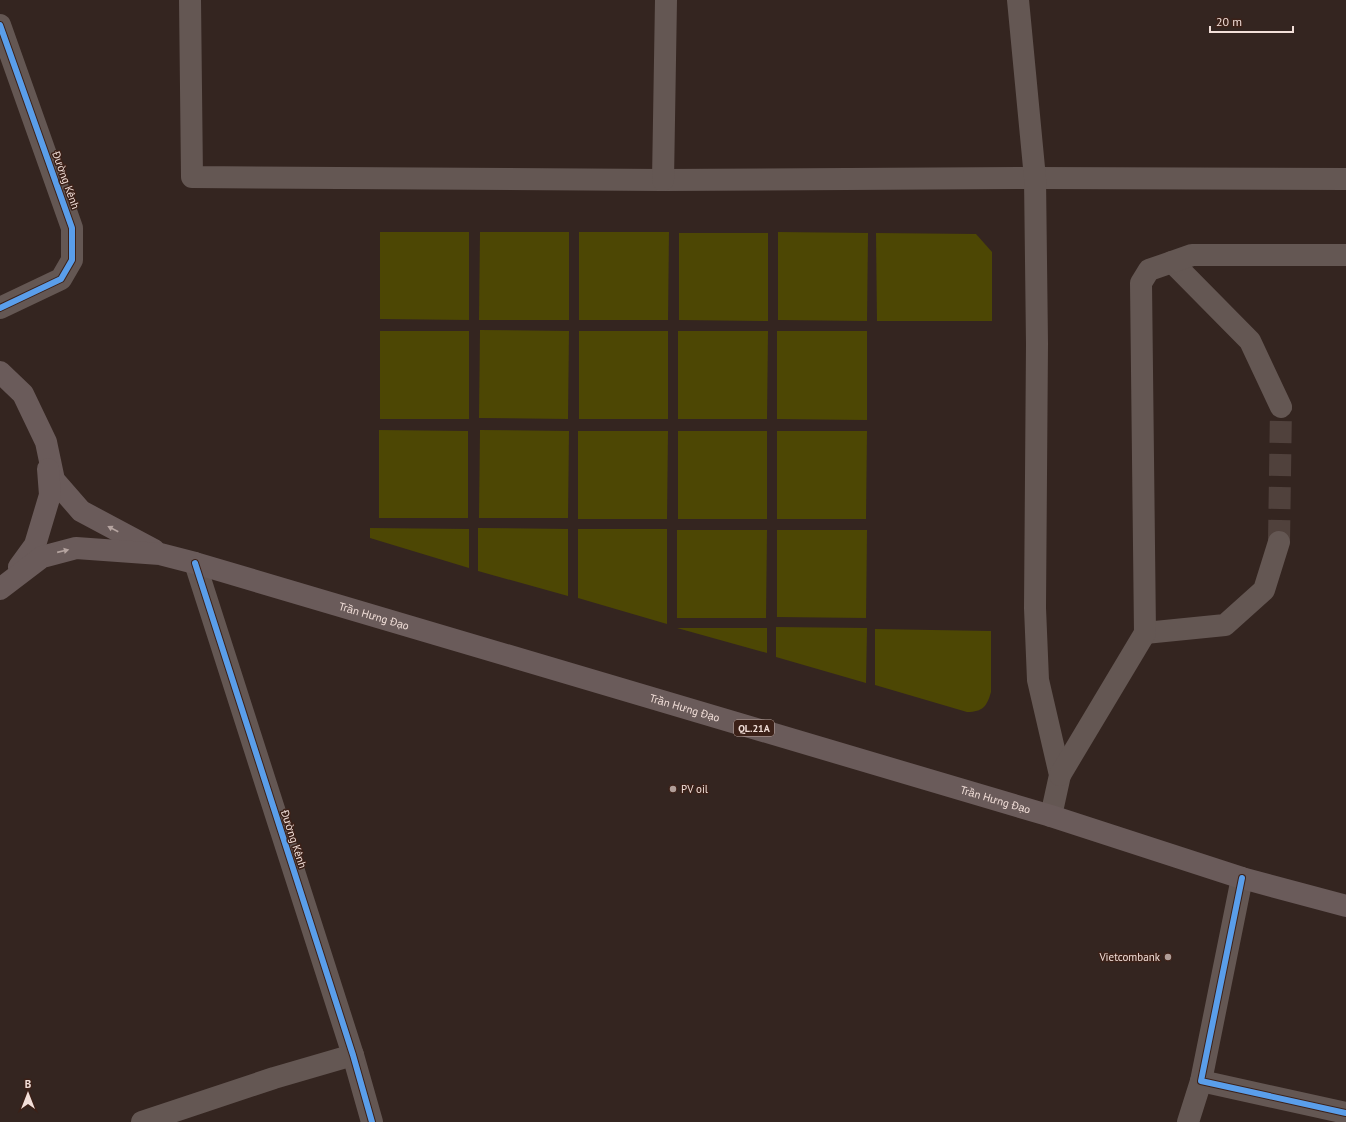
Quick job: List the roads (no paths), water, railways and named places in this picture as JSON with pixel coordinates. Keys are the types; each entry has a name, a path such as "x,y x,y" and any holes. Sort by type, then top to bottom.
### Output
{"main road":[{"path":"0,372 23,394 46,442 54,480 81,511 160,554"},
{"path":"3,586 35,545 50,495 46,442"},
{"path":"3,586 42,557 76,548 160,554"},
{"name":"Trần Hưng Đạo","path":"160,554 195,563 1052,816 1242,878 1346,906"}],"street":[{"path":"190,0 192,176 662,180 1035,178 1346,179"},
{"path":"662,180 666,0"},
{"path":"1018,0 1035,178 1037,344 1035,608 1038,680 1060,775"},
{"name":"Đường Kênh","path":"0,25 72,228 72,260 61,279 0,308"},
{"path":"1052,816 1060,775 1145,633 1140,283 1149,270 1192,255 1346,255"},
{"path":"1172,262 1250,341 1281,407"},
{"path":"1145,633 1225,625 1264,590 1279,542"},
{"name":"Đường Kênh","path":"195,563 353,1054 372,1122"},
{"path":"1188,1122 1202,1081 1242,878"},
{"path":"152,1120 274,1078 353,1054"},
{"path":"1202,1081 1346,1113"}],"tunnel":[{"path":"1279,542 1281,407"}],"place":[{"name":"PV oil","path":"673,789"},
{"name":"Vietcombank","path":"1168,957"}]}
